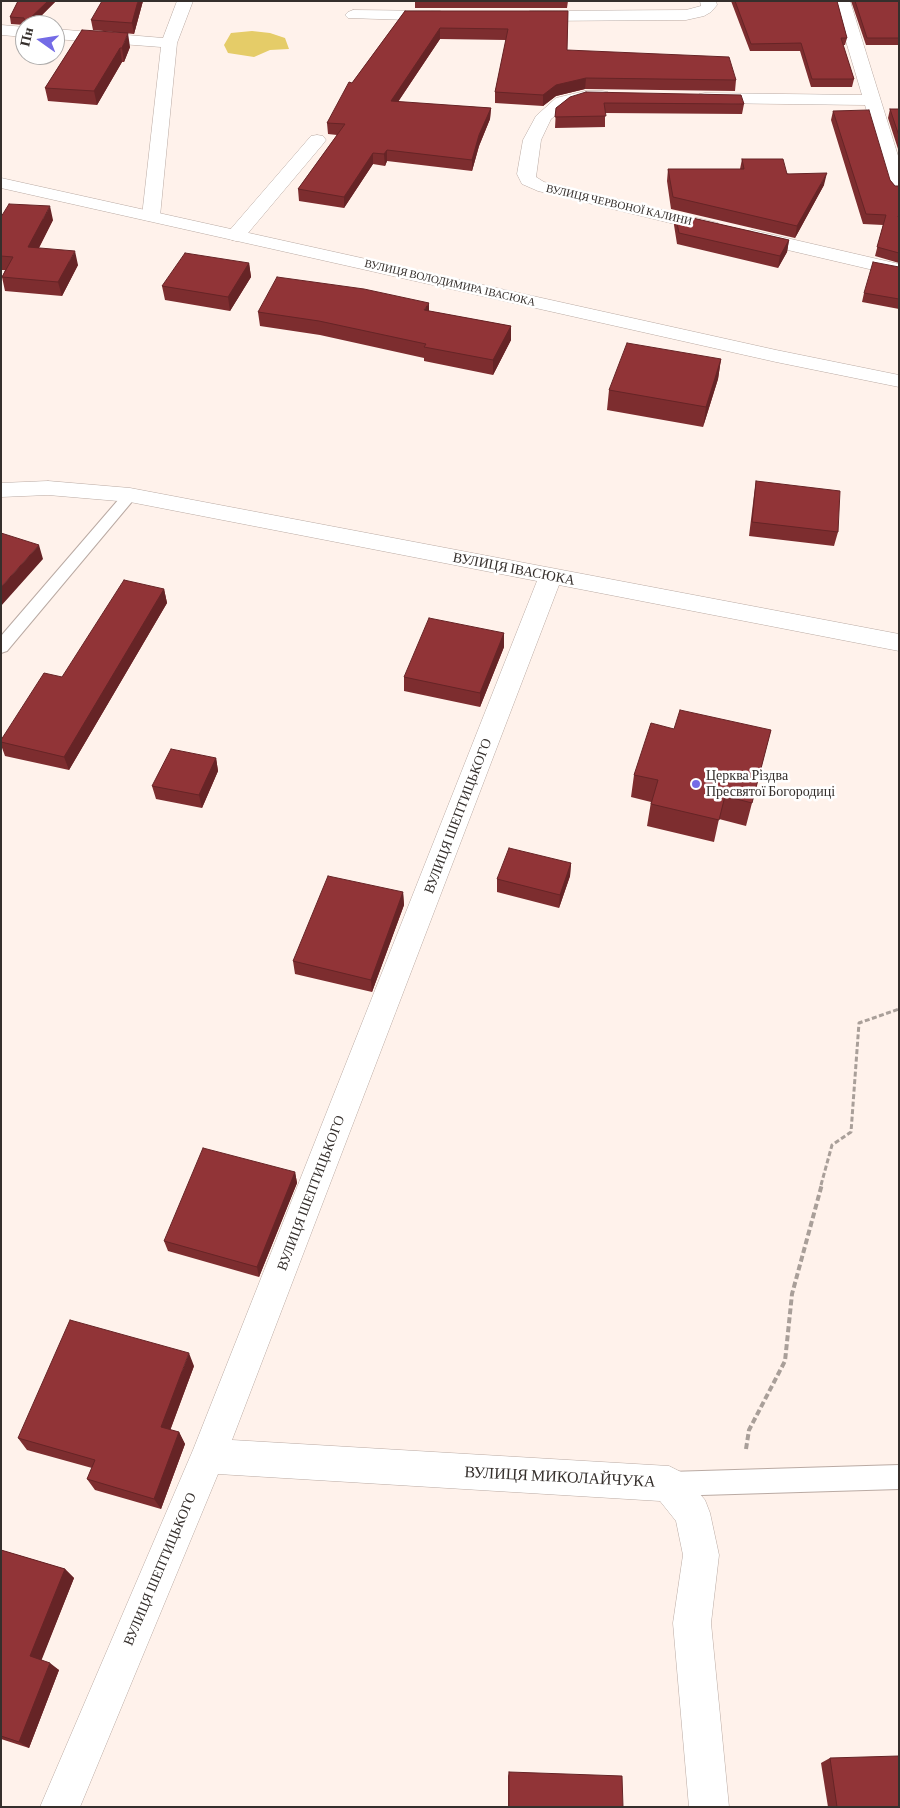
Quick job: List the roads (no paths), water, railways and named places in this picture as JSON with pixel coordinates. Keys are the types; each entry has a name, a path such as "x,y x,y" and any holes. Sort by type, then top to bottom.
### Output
{"street":[{"path":"151,216 169,43 185,1"},
{"path":"517,16 686,15 699,13 706,9 709,5 708,1"},
{"path":"842,1 899,189"},
{"path":"353,16 459,16"},
{"path":"1,30 15,31"},
{"path":"65,35 169,43"},
{"name":"ВУЛИЦЯ ЧЕРВОНОЇ КАЛИНИ","path":"615,96 585,96 562,102 544,116 532,140 526,174 528,180 538,186 899,270"},
{"path":"684,97 872,100"},
{"path":"236,235 317,140"},
{"name":"ВУЛИЦЯ ВОЛОДИМИРА ІВАСЮКА","path":"1,183 776,356 899,380"},
{"name":"ВУЛИЦЯ ІВАСЮКА","path":"1,490 48,488 130,495 899,643"},
{"name":"ВУЛИЦЯ ШЕПТИЦЬКОГО","path":"60,1807 208,1456 552,576"},
{"name":"ВУЛИЦЯ МИКОЛАЙЧУКА","path":"208,1456 668,1484 692,1514 701,1555 692,1623 709,1807"}],"lane":[{"path":"1,647 130,495"},
{"path":"668,1484 899,1477"}],"place":[{"name":"Церква Різдва Пресвятої Богородиці","path":"696,784"}]}
